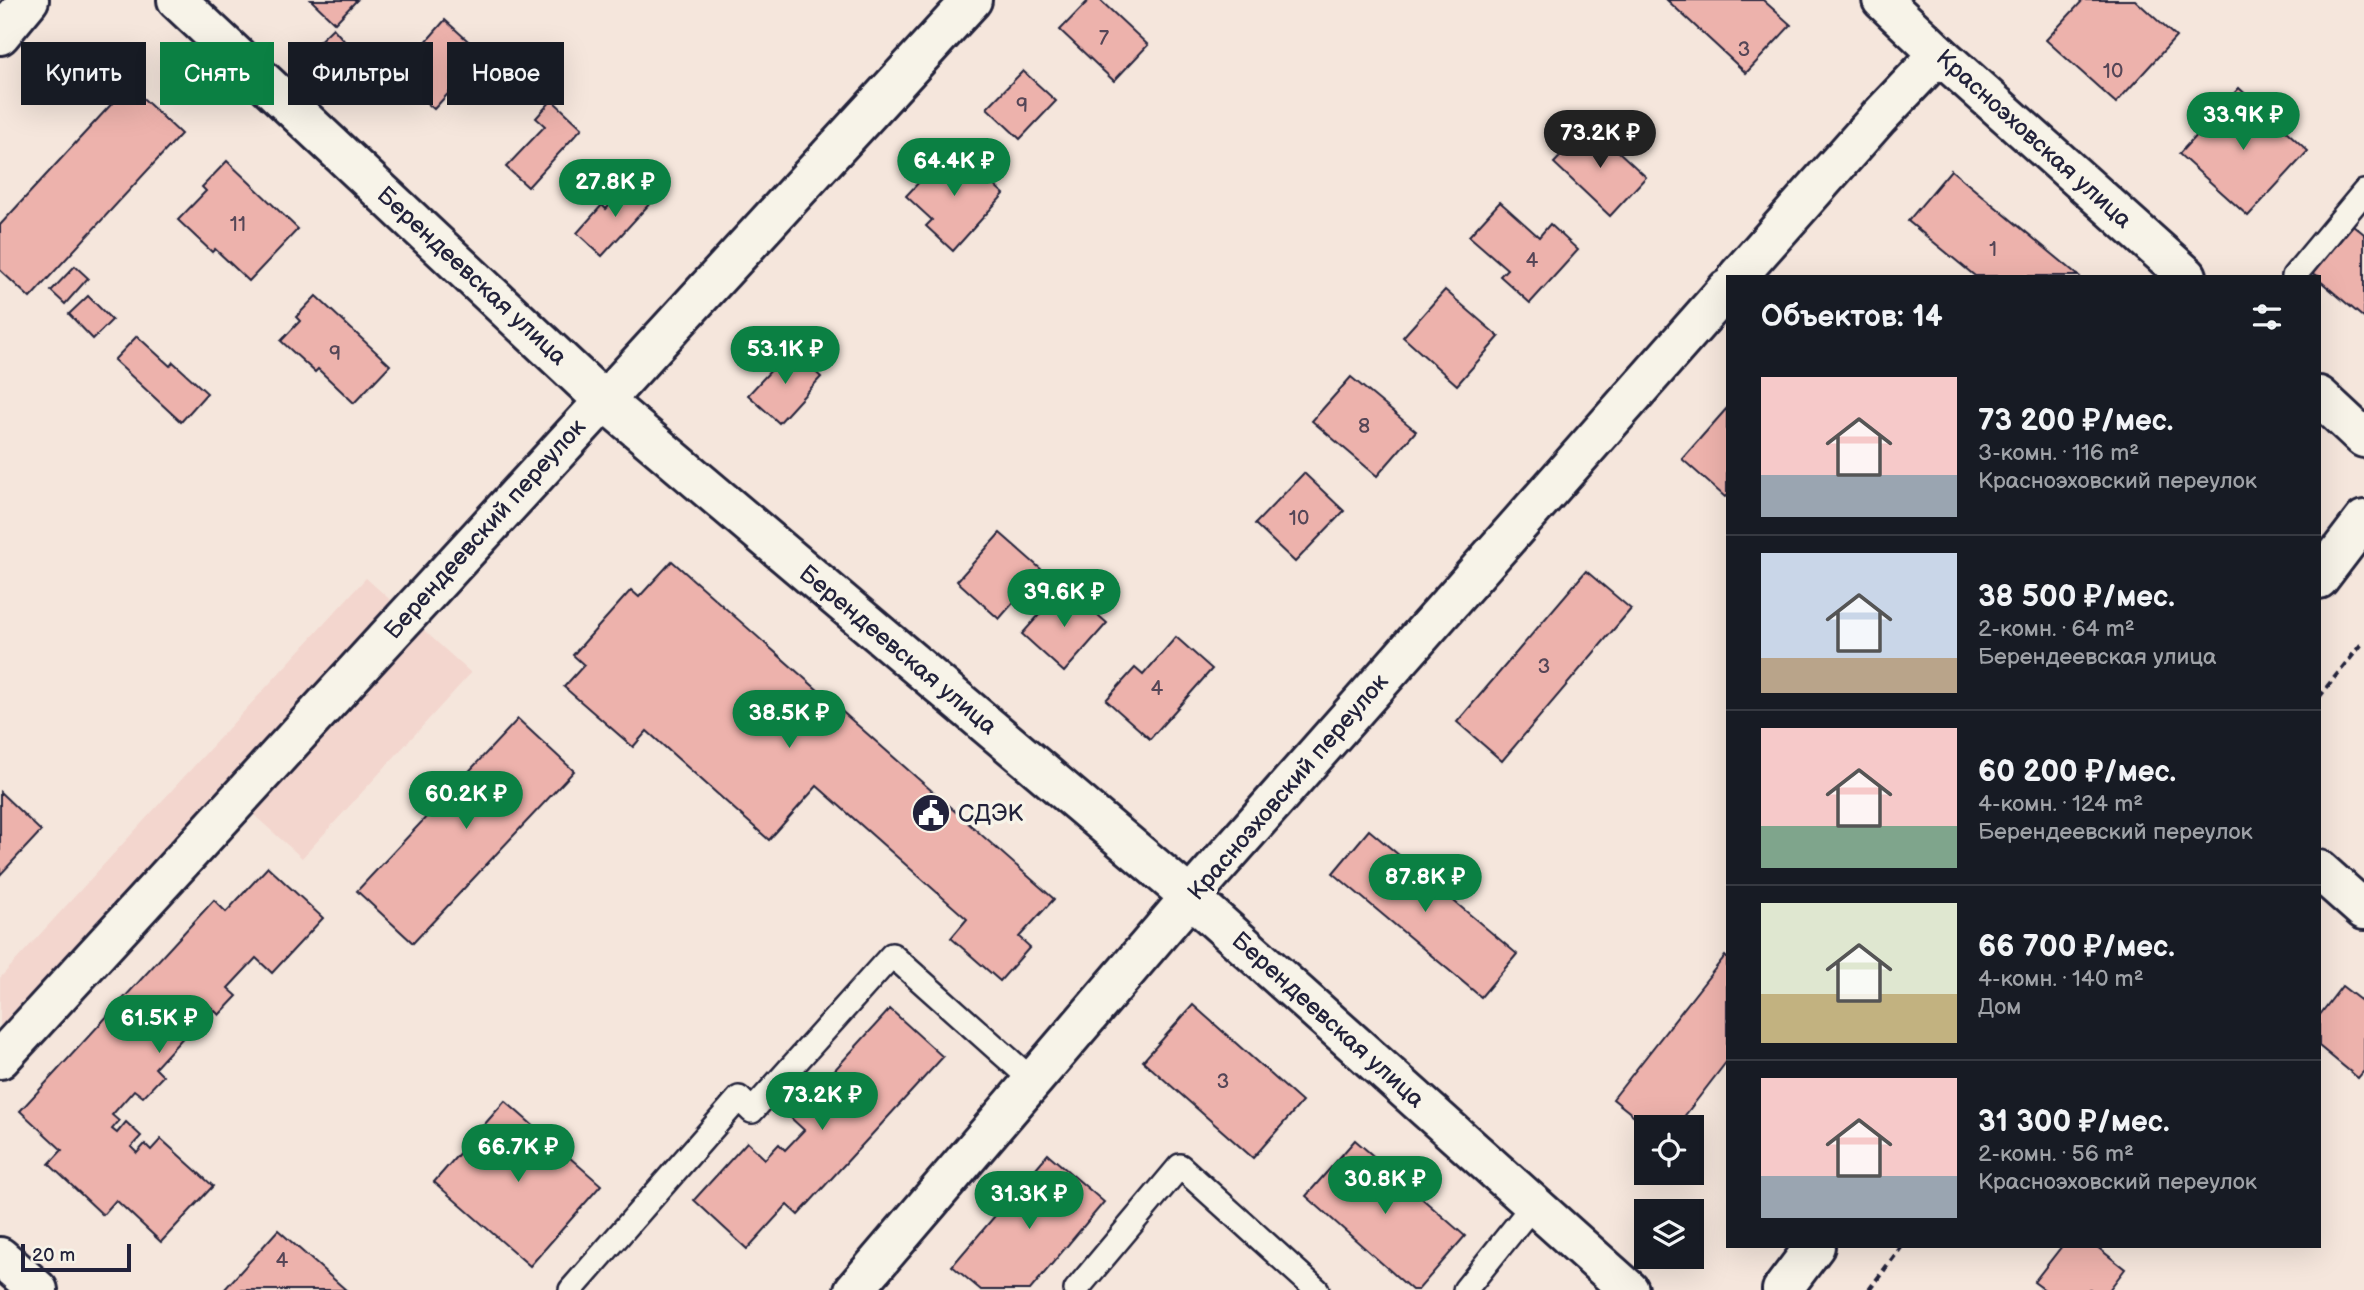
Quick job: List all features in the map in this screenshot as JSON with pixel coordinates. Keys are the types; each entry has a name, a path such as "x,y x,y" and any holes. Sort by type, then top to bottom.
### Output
{"street":[{"path":"0,35 29,0"},
{"name":"Берендеевская улица","path":"177,0 603,400 1190,897 1629,1290"},
{"name":"Берендеевский переулок","path":"0,1059 972,0"},
{"name":"Красноэховская улица","path":"1882,0 2186,275"},
{"path":"1739,275 1879,117 1939,54"},
{"name":"Красноэховский переулок","path":"854,1290 1190,897 1726,290"},
{"path":"2321,398 2364,438"},
{"path":"2321,576 2364,520"},
{"path":"2321,872 2364,910"},
{"path":"1782,1290 1814,1248"},
{"path":"0,1256 38,1290"}],"lane":[{"path":"2295,275 2364,192"},
{"path":"571,1290 739,1098 752,1111 892,956 1033,1081"},
{"path":"1076,1290 1180,1166 1317,1290"},
{"path":"1465,1290 1534,1204"}],"path":[{"path":"2321,695 2364,641"},
{"path":"1869,1290 1900,1248"}],"shaded area":[{"path":"366,578 471,673 302,858 245,807 0,1075 0,978"}],"building":[{"path":"311,0 357,0 335,23"},
{"path":"1089,0 1100,0 1148,45 1114,81 1060,30"},
{"path":"1667,0 1763,0 1791,25 1746,73"},
{"path":"2083,0 2135,0 2176,37 2116,103 2046,40"},
{"path":"445,20 469,42 447,42 447,95 434,109 429,105 433,105 433,42 426,42"},
{"path":"333,28 345,42 318,42"},
{"path":"1023,71 1056,101 1020,139 987,108"},
{"path":"2239,88 2308,151 2248,216 2179,154"},
{"path":"146,101 181,134 30,298 0,270 0,225 111,105 146,105"},
{"path":"548,105 557,105 582,128 528,187 506,167 545,126 536,118"},
{"path":"1590,125 1646,177 1610,216 1554,163"},
{"path":"952,147 1004,194 953,251 926,226 932,220 906,196"},
{"path":"227,161 298,229 249,281 215,249 212,252 178,220 206,191 202,187"},
{"path":"1951,170 2078,275 1974,275 1908,221"},
{"path":"633,181 653,200 602,256 577,233 602,205 606,209"},
{"path":"1500,202 1539,237 1550,224 1578,250 1530,303 1500,276 1507,269 1469,236"},
{"path":"2353,225 2364,234 2364,318 2321,282 2321,275 2312,274"},
{"path":"75,266 88,278 65,304 51,291"},
{"path":"1445,290 1499,337 1457,385 1403,337"},
{"path":"88,296 112,320 93,339 69,314"},
{"path":"316,296 390,365 354,403 318,369 315,372 281,341 300,321 296,317"},
{"path":"137,336 170,366 173,362 207,393 181,422 114,360"},
{"path":"791,349 821,377 779,423 748,395"},
{"path":"1351,377 1416,431 1377,476 1312,421"},
{"path":"1726,409 1726,496 1682,459"},
{"path":"1304,473 1344,511 1295,562 1255,524"},
{"path":"1000,533 1042,570 999,619 957,581"},
{"path":"672,561 1054,899 1019,937 1030,947 1000,981 951,938 967,919 817,786 769,840 647,731 633,747 564,687 584,665 573,655 631,590 639,597"},
{"path":"1586,571 1631,609 1502,761 1457,722"},
{"path":"1065,586 1107,623 1064,672 1022,634"},
{"path":"1176,637 1212,669 1150,739 1106,700 1135,668 1143,675"},
{"path":"518,719 574,771 413,943 357,891"},
{"path":"0,792 41,831 0,875"},
{"path":"1369,830 1517,954 1481,997 1333,873"},
{"path":"268,867 323,918 272,973 256,958 228,988 237,996 219,1015 211,1007 155,1068 163,1076 143,1097 134,1090 112,1115 119,1121 112,1129 117,1133 126,1122 141,1136 131,1147 137,1153 145,1144 151,1150 161,1139 213,1186 161,1242 116,1200 103,1215 49,1164 62,1150 20,1111 214,900 226,912"},
{"path":"1725,956 1726,1062 1685,1115 1634,1116 1613,1099"},
{"path":"2342,986 2364,1003 2364,1071 2358,1078 2321,1048 2321,1013"},
{"path":"1193,1005 1302,1102 1253,1158 1143,1061"},
{"path":"890,1009 943,1057 798,1215 787,1205 747,1249 694,1200 747,1142 765,1159 779,1144 785,1150 804,1130 791,1118"},
{"path":"505,1101 601,1185 530,1266 434,1182"},
{"path":"1355,1140 1465,1236 1418,1290 1412,1290 1306,1196"},
{"path":"1048,1154 1104,1202 1030,1290 981,1290 952,1266"},
{"path":"278,1230 346,1290 224,1290"},
{"path":"2060,1248 2099,1248 2125,1269 2109,1290 2045,1290 2034,1282"}],"place":[{"name":"СДЭК","path":"931,813"}]}
